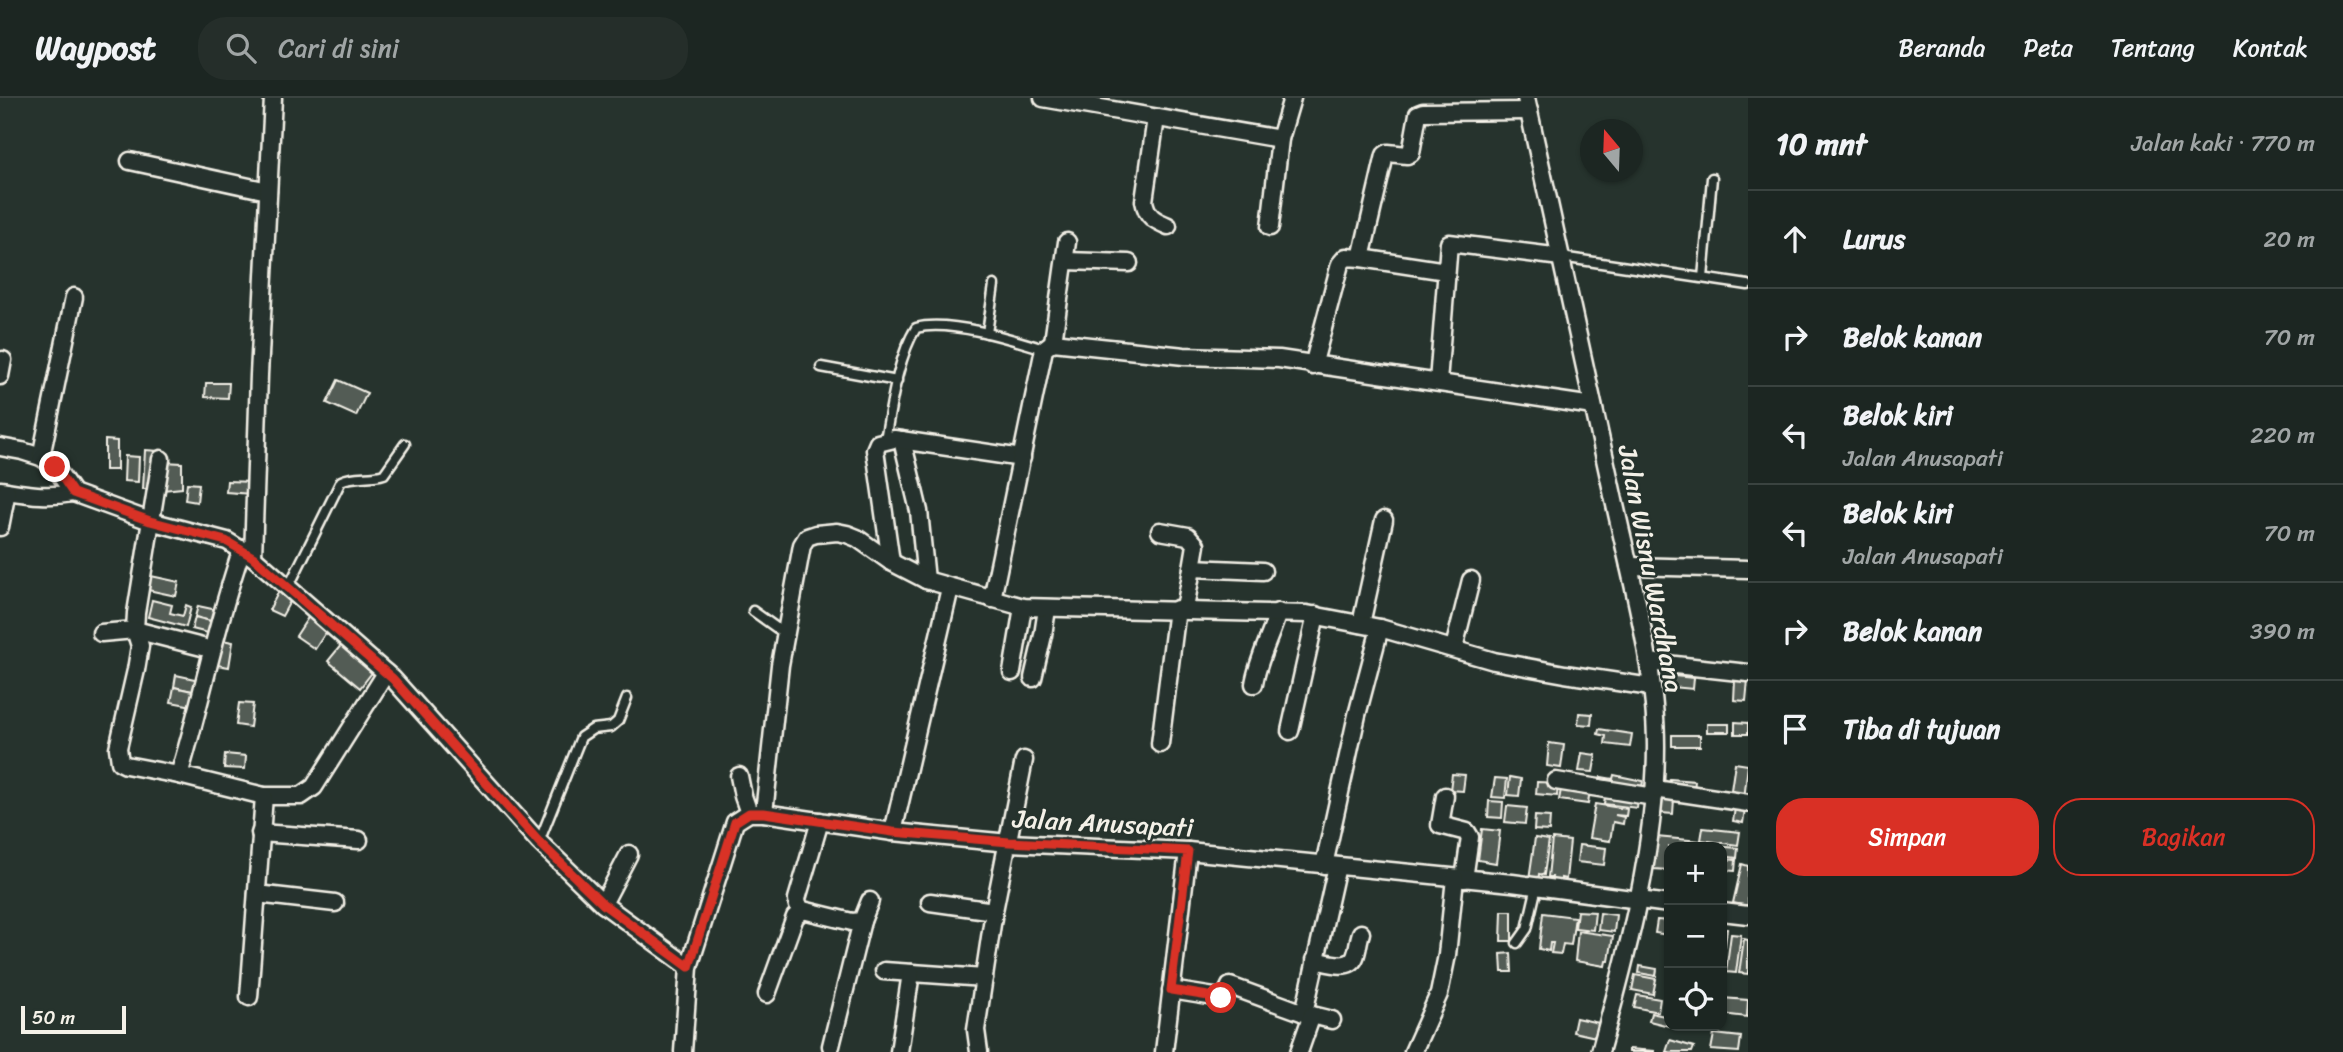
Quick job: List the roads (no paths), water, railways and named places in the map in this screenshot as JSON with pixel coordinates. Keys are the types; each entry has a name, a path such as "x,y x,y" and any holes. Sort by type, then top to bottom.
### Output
{"street":[{"path":"179,775 224,600 247,553 273,98"},
{"path":"1043,98 1280,139"},
{"path":"1270,227 1280,139 1292,98"},
{"path":"1361,258 1378,162 1388,153 1411,153 1418,114 1527,105"},
{"name":"Jalan Wisnu Wardhana","path":"1527,105 1629,566 1648,662 1656,743 1654,793 1638,899 1623,969 1600,1052"},
{"path":"1156,118 1144,201 1146,212 1153,220 1168,226"},
{"path":"130,161 268,191"},
{"path":"1438,382 1448,246 1452,242 1561,257"},
{"path":"992,599 1049,345 1066,261 1067,243"},
{"path":"1313,366 1339,264 1346,257 1446,271"},
{"path":"1066,261 1129,263"},
{"path":"41,457 74,297"},
{"path":"1049,345 1184,356 1279,359 1593,406"},
{"path":"891,562 875,450 878,443 885,440 902,440 1022,458"},
{"path":"902,440 919,512 926,580"},
{"path":"0,447 41,457 55,467 73,493"},
{"path":"160,459 136,613 135,630 140,646 118,756 120,762 264,796 292,798 308,793 386,673"},
{"path":"0,527 4,491 42,496 73,493 150,521 208,535 247,553 386,673 539,842 603,904 690,963"},
{"path":"1361,624 1384,520"},
{"path":"1160,531 1188,536 1196,544 1181,609 1160,744"},
{"path":"756,813 802,545 807,537 825,533 847,534 857,538 891,562 926,580 1023,607 1181,609 1316,615 1380,628 1494,661 1651,687"},
{"path":"1629,566 1748,569"},
{"path":"1192,568 1263,571"},
{"path":"1454,648 1471,580"},
{"path":"893,832 950,588"},
{"path":"1012,672 1023,607"},
{"path":"1033,678 1044,635 1047,609"},
{"path":"1254,684 1257,666 1278,612"},
{"path":"1290,731 1316,615"},
{"path":"1299,1052 1308,1014 1330,865 1357,715 1380,628"},
{"path":"101,633 135,630 202,647"},
{"path":"1648,662 1748,673"},
{"path":"979,1052 976,1030 984,978 1024,760"},
{"path":"739,776 743,796 756,813"},
{"path":"1556,781 1748,803"},
{"path":"249,998 264,796"},
{"path":"1413,1052 1439,994 1470,837 1467,832 1440,825 1445,796"},
{"path":"683,1052 690,963 699,942 735,822 756,813"},
{"name":"Jalan Anusapati","path":"756,813 893,832 1009,842 1188,851 1537,886 1664,903"},
{"path":"820,821 797,899 798,906 803,910 852,922 862,921"},
{"path":"260,833 359,840"},
{"path":"1164,1052 1188,851"},
{"path":"603,904 629,854"},
{"path":"257,894 335,903"},
{"path":"831,1046 862,921 870,901"},
{"path":"930,902 995,911"},
{"path":"767,994 792,925 798,913 803,910"},
{"path":"1727,913 1748,915"},
{"path":"1315,960 1345,965 1351,962 1355,958 1361,933"},
{"path":"884,971 984,978"},
{"path":"899,1052 911,973"},
{"path":"1171,990 1221,998 1225,997 1230,986 1233,986 1308,1014 1332,1020"}],"lane":[{"path":"1703,278 1712,178"},
{"path":"1561,257 1748,285"},
{"path":"987,333 994,285"},
{"path":"885,440 897,381 916,328 928,325 1049,345"},
{"path":"821,367 897,381"},
{"path":"288,588 341,481 347,478 379,477 405,444"},
{"path":"753,611 785,634"},
{"path":"539,842 581,737 593,729 611,727 618,721 627,698"},
{"path":"1517,943 1527,929 1537,886"}]}
